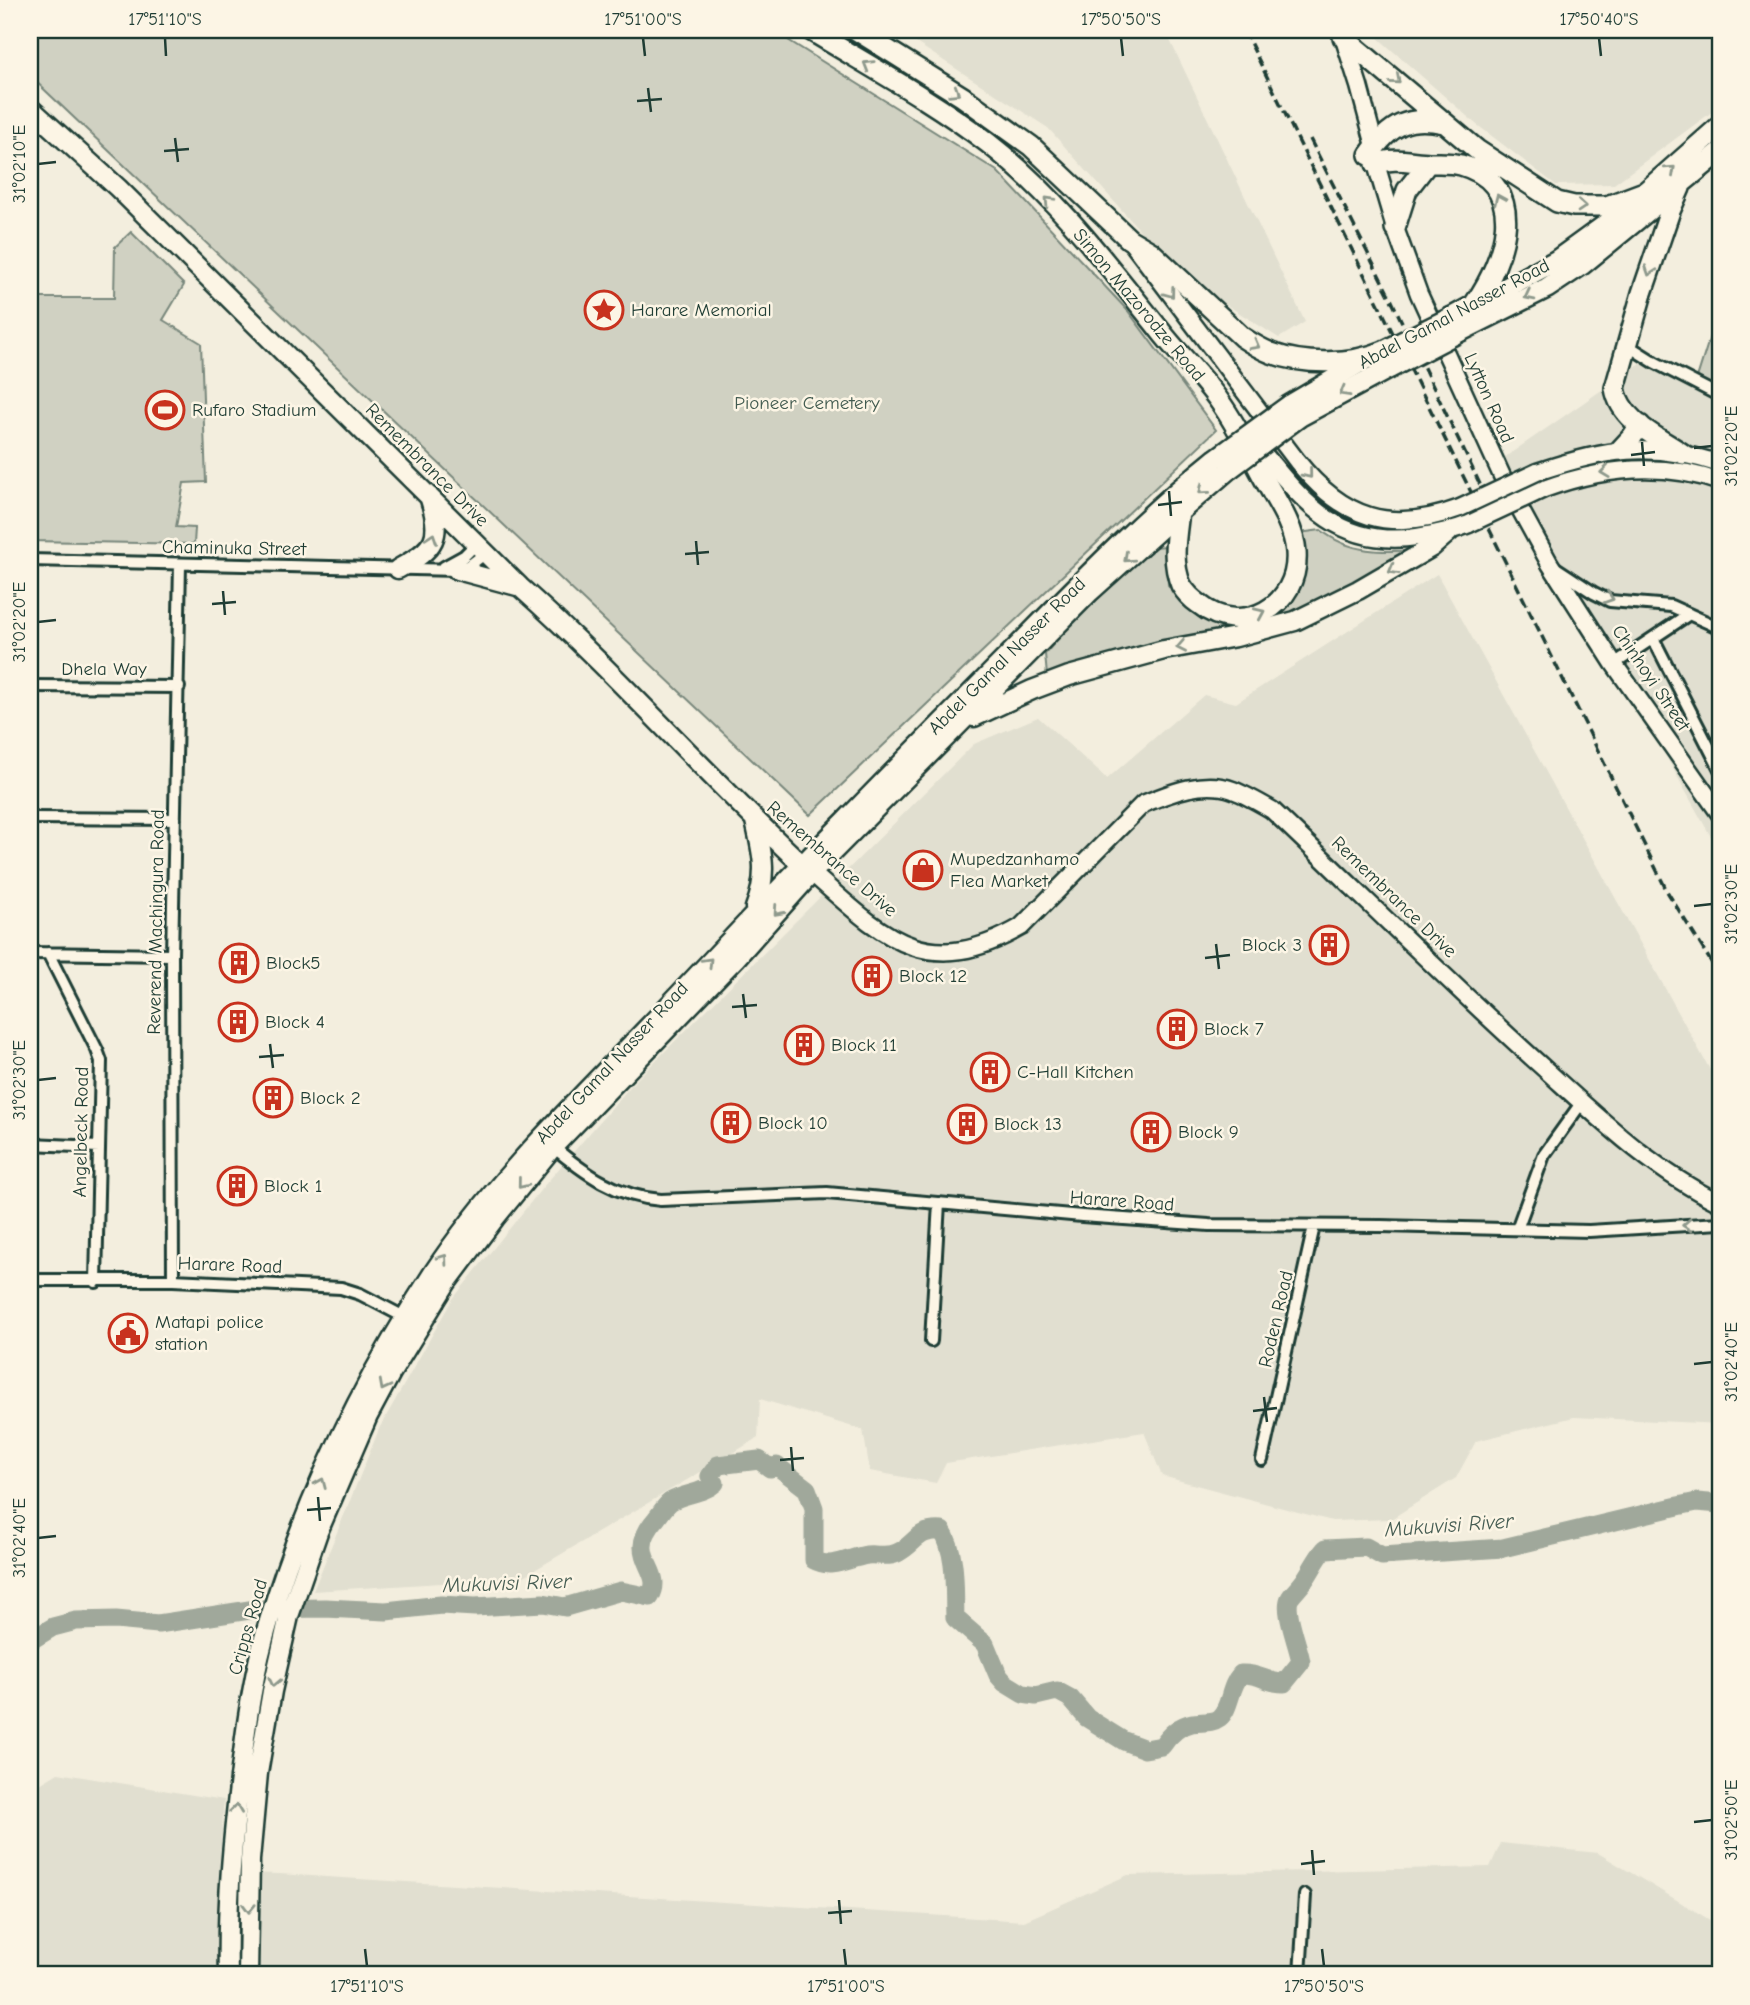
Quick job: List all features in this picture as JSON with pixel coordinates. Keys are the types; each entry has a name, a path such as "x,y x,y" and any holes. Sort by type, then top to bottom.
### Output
{"highway":[{"name":"Simon Mazorodze Road","path":"810,30 956,119 1017,167 1097,254 1220,402"},
{"name":"Simon Mazorodze Road","path":"856,30 999,121 1031,146 1129,239"},
{"path":"1339,32 1477,150 1557,202 1574,206 1607,206 1647,191"},
{"path":"1444,123 1425,119 1405,122 1388,132 1373,155 1393,160 1459,165 1474,170 1492,184 1503,205 1505,237 1502,253 1489,283 1472,306"},
{"name":"Abdel Gamal Nasser Road","path":"1455,325 1472,306 1557,260 1647,191 1720,126"},
{"name":"Abdel Gamal Nasser Road","path":"1179,512 1222,464 1294,411 1383,358 1547,288 1583,264 1720,152"},
{"path":"1395,228 1407,190 1428,163"},
{"path":"1682,184 1670,211 1615,388 1621,409 1683,454"},
{"path":"1129,239 1152,252 1242,337 1272,354 1299,360 1323,361 1383,358"},
{"path":"1179,512 1174,556 1176,571 1182,587 1193,599 1208,611 1242,619 1253,617 1279,602 1294,578 1296,569 1292,533 1283,512 1220,402"},
{"path":"1620,450 1640,425"}],"main road":[{"name":"Remembrance Drive","path":"30,108 118,188 520,587 560,622 755,821 807,869"},
{"name":"Abdel Gamal Nasser Road","path":"547,1142 736,958 807,869 1082,581 1185,483 1222,464"},
{"path":"398,569 421,556 434,540 436,516 428,493"},
{"name":"Abdel Gamal Nasser Road","path":"412,1322 434,1272 454,1244 751,918 964,721 1090,592 1179,512"},
{"path":"964,721 1069,676 1164,650 1236,637 1295,621 1358,590 1432,547 1449,532"},
{"path":"457,570 520,587"},
{"path":"751,918 763,889 763,857 755,821"},
{"name":"Cripps Road","path":"248,1975 250,1860 258,1773 289,1616 287,1592 300,1531 341,1436 379,1360 412,1322"},
{"name":"Cripps Road","path":"228,1975 230,1869 252,1692 269,1619 287,1592"}],"street":[{"name":"Lytton Road","path":"1339,32 1395,228 1419,294 1502,477 1550,564"},
{"name":"Simon Mazorodze Road","path":"1129,239 1297,461 1325,492 1350,510 1388,520 1410,521 1435,517 1537,472 1573,460 1620,450 1661,450 1720,464"},
{"path":"1627,345 1720,396"},
{"name":"Simon Mazorodze Road","path":"1220,402 1289,484 1330,522 1361,536 1385,539 1449,532 1544,489 1600,471 1653,469 1682,472 1720,482"},
{"path":"438,569 482,548"},
{"path":"457,570 470,565 482,548"},
{"name":"Chaminuka Street","path":"30,560 457,570"},
{"path":"1550,564 1611,601 1671,606 1720,628"},
{"name":"Chinhoyi Street","path":"1550,564 1614,664 1720,814"},
{"name":"Reverend Machingura Road","path":"173,1280 172,955 180,565"},
{"path":"1614,664 1689,614"},
{"path":"1653,638 1720,769"},
{"name":"Dhela Way","path":"30,686 178,687"},
{"name":"Remembrance Drive","path":"807,869 896,941 926,950 968,950 998,940 1021,927 1143,804 1196,786 1231,789 1272,810 1506,1034 1629,1144 1688,1187 1720,1203"},
{"path":"30,818 175,819"},
{"path":"30,953 172,955"},
{"name":"Angelbeck Road","path":"48,953 101,1061 96,1282"},
{"path":"1517,1229 1545,1155 1582,1102"},
{"name":"Harare Road","path":"547,1142 604,1184 621,1193 642,1199 827,1193 1194,1224 1589,1231 1720,1223"},
{"path":"30,1144 99,1147"},
{"path":"931,1341 939,1203"},
{"name":"Roden Road","path":"1262,1460 1314,1226"},
{"name":"Harare Road","path":"30,1280 173,1280 341,1288 360,1294 412,1322"},
{"path":"1300,1975 1305,1895"}],"shaded area":[{"path":"896,30 1165,30 1305,322 1279,338 1181,276 1048,128"},
{"path":"1369,30 1720,30 1720,106 1614,184 1556,185 1476,124"},
{"path":"1645,360 1720,390 1720,853 1501,460"},
{"path":"1437,574 1720,1088 1720,1424 1574,1417 1476,1441 1456,1478 1391,1519 1332,1521 1162,1476 1144,1432 946,1463 936,1483 870,1471 863,1430 760,1399 758,1438 521,1578 313,1591 380,1427 452,1300 543,1187 635,1081 974,744 1038,717 1107,779 1204,695 1236,703"},
{"path":"58,1773 224,1800 219,1872 1024,1921 1128,1875 1490,1867 1501,1843 1598,1853 1720,1926 1720,1975 30,1975 30,1790"}],"green space":[{"name":"Pioneer Cemetery","path":"30,30 772,30 997,171 1128,311 1216,430 810,815 30,76"},
{"name":"Rufaro Stadium","path":"131,232 184,285 163,320 201,343 206,482 184,483 176,527 195,528 194,544 30,541 30,298 114,298 115,247"},
{"path":"1720,305 1720,390 1696,381"},
{"path":"1321,530 1343,544 1367,550 1419,550 1290,616 1047,676 1045,654 1068,627 1153,547 1167,546 1168,585 1183,604 1200,618 1236,626 1279,609 1299,533"}],"waterway":[{"name":"Mukuvisi River","path":"30,1641 53,1627 76,1621 116,1620 158,1624 256,1609 386,1611 441,1605 475,1607 543,1603 565,1607 621,1591 650,1597 654,1587 653,1578 643,1544 647,1532 664,1508 675,1499 715,1483 710,1476 718,1465 759,1460 770,1468 777,1466 807,1489 814,1508 814,1560 821,1563 834,1564 867,1555 891,1555 922,1534 942,1531 952,1561 955,1618 985,1644 998,1675 1005,1683 1023,1694 1036,1696 1057,1691 1070,1698 1087,1718 1124,1741 1145,1749 1162,1746 1182,1726 1219,1718 1226,1709 1234,1685 1241,1674 1284,1683 1301,1662 1288,1604 1325,1549 1366,1547 1382,1556 1503,1548 1697,1502 1720,1504"}],"railway":[{"path":"1244,30 1668,893 1720,976"},
{"path":"1310,139 1489,503"}],"place":[{"name":"Harare Memorial","path":"604,310"},
{"name":"Rufaro Stadium","path":"165,410"},
{"name":"Mupedzanhamo Flea Market","path":"923,870"},
{"name":"Block 3","path":"1329,945"},
{"name":"Block5","path":"239,963"},
{"name":"Block 12","path":"872,976"},
{"name":"Block 4","path":"238,1022"},
{"name":"Block 7","path":"1177,1029"},
{"name":"Block 11","path":"804,1045"},
{"name":"C-Hall Kitchen","path":"990,1072"},
{"name":"Block 2","path":"273,1098"},
{"name":"Block 10","path":"731,1123"},
{"name":"Block 13","path":"967,1124"},
{"name":"Block 9","path":"1151,1132"},
{"name":"Block 1","path":"237,1186"},
{"name":"Matapi police station","path":"128,1333"}]}
